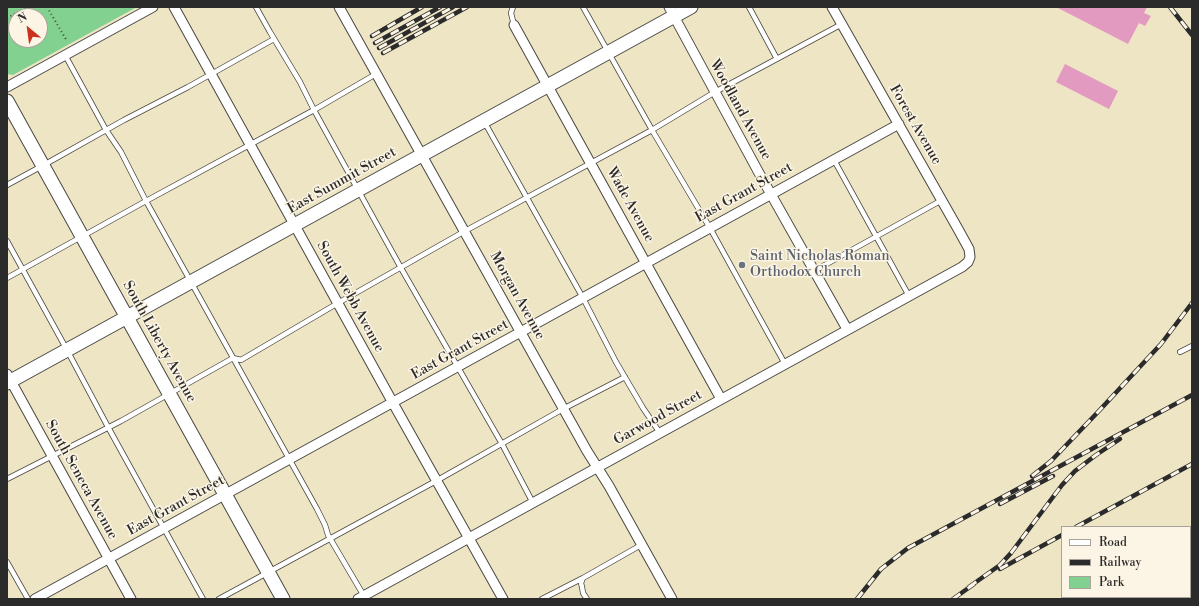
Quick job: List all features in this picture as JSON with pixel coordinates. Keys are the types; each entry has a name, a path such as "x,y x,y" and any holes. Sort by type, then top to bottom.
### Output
{"street":[{"path":"7,87 153,7"},
{"name":"South Webb Avenue","path":"174,7 212,73 436,482 503,599"},
{"name":"Morgan Avenue","path":"339,7 563,409 609,486 672,599"},
{"name":"East Summit Street","path":"8,379 127,318 548,86 609,52 671,12 691,7"},
{"name":"Forest Avenue","path":"832,7 942,200 969,250 970,259"},
{"name":"Woodland Avenue","path":"671,12 847,330"},
{"name":"Wade Avenue","path":"514,25 721,399"},
{"name":"South Liberty Avenue","path":"7,101 283,599"},
{"name":"East Grant Street","path":"35,599 898,124"},
{"name":"Garwood Street","path":"363,598 469,538 962,267 970,259"},
{"name":"South Seneca Avenue","path":"8,379 131,599"}],"lane":[{"path":"256,7 300,82 328,137 502,444 533,503"},
{"path":"513,7 511,13 514,25"},
{"path":"584,7 652,130 710,228 785,364"},
{"path":"749,7 776,59"},
{"path":"7,480 234,358 241,360 465,231 652,130 715,92 842,24"},
{"path":"7,184 274,39"},
{"path":"65,55 106,130 121,152 146,201 317,509 330,538 363,598"},
{"path":"7,278 251,145 376,74"},
{"path":"484,121 583,298 625,377 660,433"},
{"path":"834,160 909,296"},
{"path":"814,271 942,200"},
{"path":"7,241 203,599"},
{"path":"1180,352 1192,346"},
{"path":"219,599 436,482 563,409 625,377"},
{"path":"542,599 641,545"},
{"path":"7,562 28,599"},
{"path":"583,578 581,583 587,599"}],"path":[{"path":"7,18 27,7"},
{"path":"47,7 67,41"}],"green space":[{"path":"7,7 137,7 13,75 7,74"}],"building":[{"path":"1056,7 1147,7 1144,13 1151,16 1145,26 1139,23 1128,44"},
{"path":"1065,64 1118,91 1109,109 1056,82"}],"railway":[{"path":"372,36 422,7"},
{"path":"375,43 440,7"},
{"path":"379,48 453,7"},
{"path":"383,53 467,7"},
{"path":"1170,7 1192,35"},
{"path":"1032,476 1051,461 1161,344 1192,303"},
{"path":"857,599 881,569 908,548 1192,395"},
{"path":"969,587 1000,565 1011,553 1062,485 1075,471 1120,439"},
{"path":"1078,526 1192,464"},
{"path":"1000,504 1053,476"},
{"path":"1000,569 1061,536"},
{"path":"953,599 974,584"}],"place":[{"name":"Saint Nicholas Roman Orthodox Church","path":"742,265"}]}
